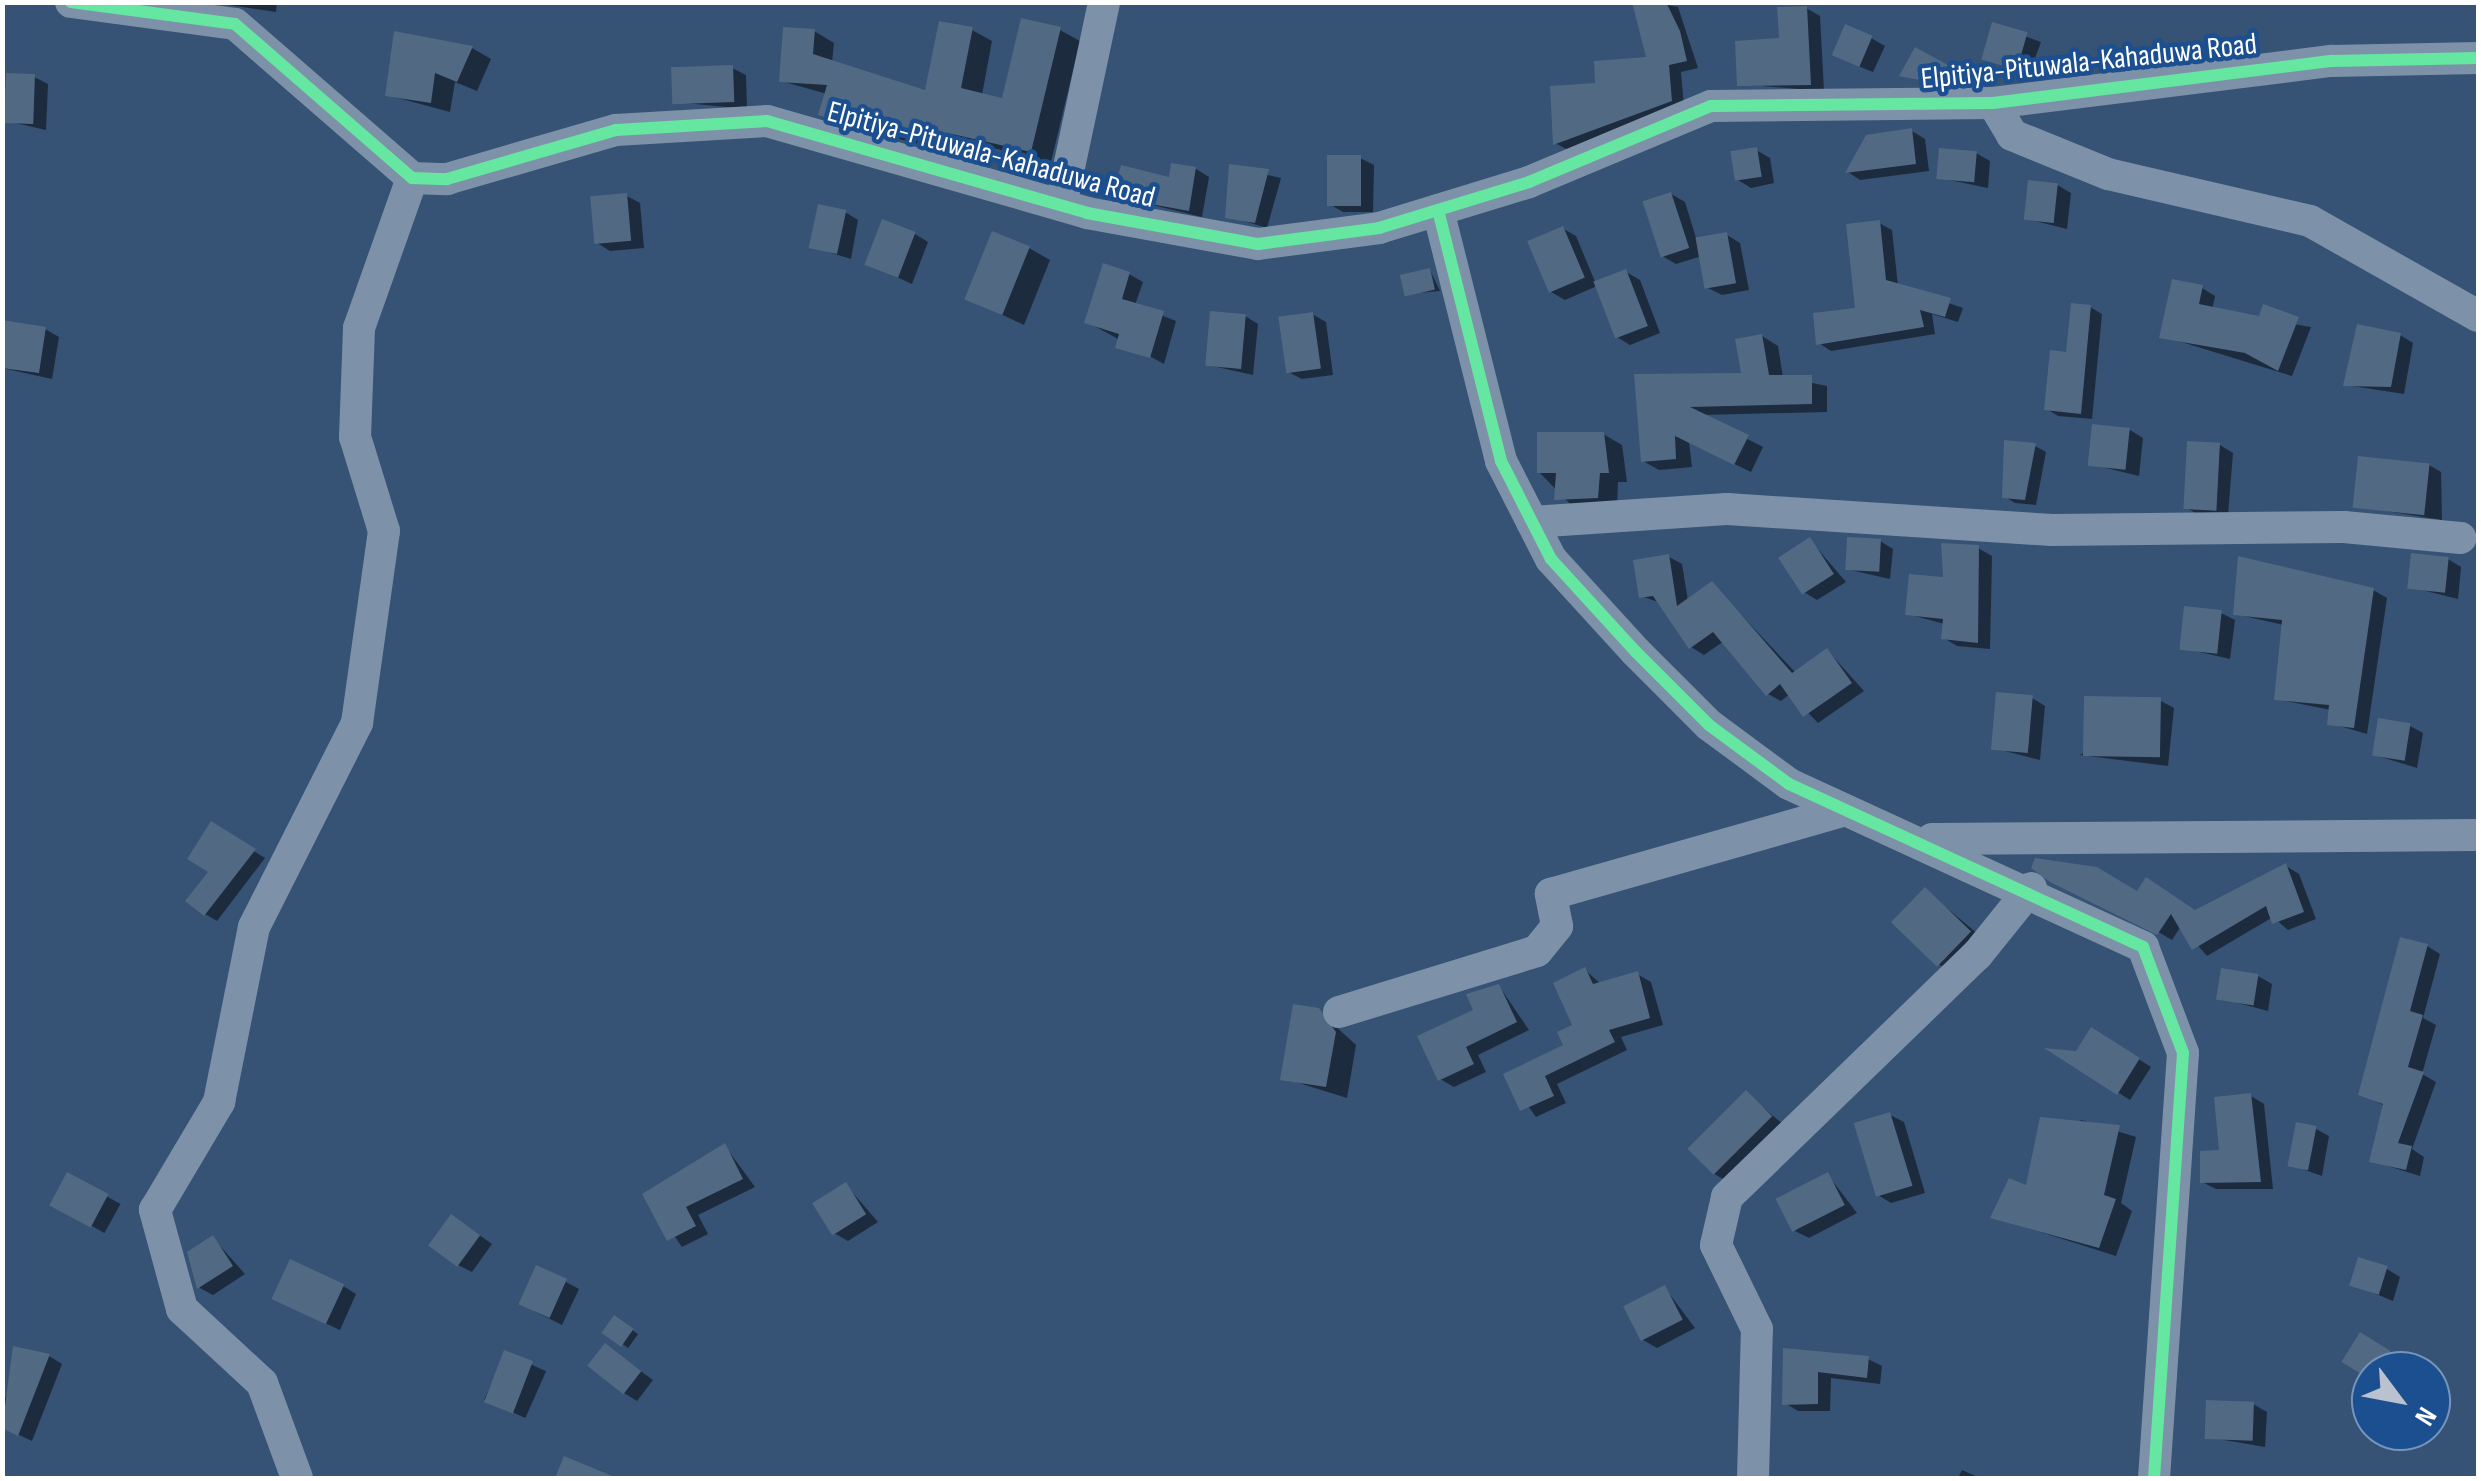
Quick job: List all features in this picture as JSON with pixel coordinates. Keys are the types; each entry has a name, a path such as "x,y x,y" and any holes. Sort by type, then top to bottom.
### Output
{"street":[{"path":"71,2 235,24 412,178 359,328 354,437 384,531 357,723 254,927 219,1102 155,1210 182,1309 262,1384 297,1478"},
{"path":"1060,205 1104,2"},
{"name":"Elpitiya-Pituwala-Kahaduwa Road","path":"412,178 447,179 616,130 767,121 1060,205 1258,244 1438,210 1711,106 1993,103 2332,61 2478,58"},
{"path":"1993,103 2012,135 2108,174 2310,221 2478,316"},
{"path":"1438,210 1500,461 1552,559 1710,724 1789,784 2031,888 2143,947 2183,1052 2154,1478"},
{"path":"1532,522 1726,509 2052,530 2344,527 2460,538"},
{"path":"1339,1012 1537,951 1557,926 1552,894 1846,810"},
{"path":"1917,839 2478,835"},
{"path":"1753,1478 1757,1328 1716,1245 1727,1197 1977,955 2031,888"}],"building":[{"path":"1632,2 1666,2 1680,31 1687,61 1669,65 1672,101 1553,145 1550,86 1595,83 1594,61 1646,57"},
{"path":"1807,6 1811,85 1737,86 1735,41 1779,38 1777,7"},
{"path":"1021,18 1061,27 1031,152 952,134 949,146 884,134 818,115 827,85 779,82 783,27 815,29 813,54 925,90 939,21 973,27 961,88 1002,98"},
{"path":"1992,22 2028,32 2017,70 1981,59"},
{"path":"1845,24 1873,36 1859,67 1832,55"},
{"path":"394,31 473,46 457,82 435,73 431,103 385,96"},
{"path":"1915,47 1948,65 1938,84 1899,76"},
{"path":"733,65 734,102 672,104 671,67"},
{"path":"6,73 35,74 33,124 4,123"},
{"path":"1912,128 1916,164 1845,173 1866,135"},
{"path":"1757,147 1762,177 1735,181 1730,151"},
{"path":"1939,148 1977,151 1974,182 1936,179"},
{"path":"1327,155 1361,155 1361,206 1327,206"},
{"path":"1171,163 1196,167 1189,211 1112,197 1121,165 1169,177"},
{"path":"1229,164 1269,169 1255,223 1225,218"},
{"path":"2028,180 2058,183 2054,223 2024,220"},
{"path":"1671,192 1689,248 1661,257 1642,201"},
{"path":"627,193 631,241 594,244 590,196"},
{"path":"818,204 846,210 837,254 809,248"},
{"path":"882,219 916,232 898,278 864,265"},
{"path":"1880,220 1886,280 1951,298 1945,317 1920,310 1924,327 1816,345 1813,313 1855,308 1846,224"},
{"path":"1563,226 1585,278 1549,293 1527,241"},
{"path":"992,231 1030,246 1002,315 964,300"},
{"path":"1727,232 1736,283 1705,289 1695,238"},
{"path":"1103,263 1130,272 1122,299 1164,311 1150,358 1115,348 1119,334 1084,323"},
{"path":"1430,268 1435,289 1405,296 1400,275"},
{"path":"1626,269 1648,326 1615,338 1593,282"},
{"path":"2172,279 2203,285 2199,304 2259,316 2263,304 2299,317 2278,371 2245,353 2159,338"},
{"path":"2071,303 2091,305 2081,414 2044,410 2050,350 2066,352"},
{"path":"1210,311 1246,314 1241,369 1205,366"},
{"path":"1313,312 1321,368 1286,373 1278,317"},
{"path":"2,320 46,327 39,373 2,368"},
{"path":"2357,324 2401,333 2391,387 2343,386"},
{"path":"1762,334 1769,375 1812,375 1812,404 1690,407 1749,435 1734,465 1675,436 1676,459 1641,462 1634,374 1741,373 1735,339"},
{"path":"2092,424 2130,428 2125,470 2088,466"},
{"path":"1537,432 1604,432 1609,473 1600,473 1598,498 1554,500 1556,473 1537,473"},
{"path":"2004,440 2036,443 2025,500 2002,498"},
{"path":"2187,441 2220,443 2216,511 2183,509"},
{"path":"2358,456 2430,464 2424,515 2353,508"},
{"path":"1810,537 1834,574 1802,595 1778,558"},
{"path":"1847,537 1881,539 1879,572 1845,570"},
{"path":"1941,543 1979,545 1978,643 1941,639 1943,619 1905,615 1909,574 1943,577"},
{"path":"2411,553 2449,557 2445,593 2407,589"},
{"path":"1669,554 1677,606 1712,581 1792,673 1827,648 1852,683 1803,717 1780,684 1766,696 1713,632 1689,649 1653,596 1639,598 1633,560"},
{"path":"2238,556 2374,588 2354,728 2327,725 2329,705 2274,700 2282,620 2233,615"},
{"path":"2184,606 2222,610 2217,654 2179,650"},
{"path":"1996,692 2033,695 2028,753 1991,750"},
{"path":"2084,696 2161,697 2160,757 2083,756"},
{"path":"2378,718 2411,723 2405,761 2372,756"},
{"path":"211,821 256,849 204,916 185,901 208,872 187,859"},
{"path":"2035,858 2097,867 2137,891 2146,877 2195,910 2286,863 2304,912 2272,924 2266,906 2192,950 2171,914 2157,935 2050,882 2031,868"},
{"path":"1925,887 1971,931 1937,967 1891,922"},
{"path":"2400,937 2428,944 2410,1011 2423,1015 2408,1067 2424,1072 2398,1143 2412,1146 2406,1170 2369,1162 2383,1104 2358,1095"},
{"path":"1585,967 1593,984 1638,971 1650,1018 1609,1030 1615,1042 1545,1076 1554,1096 1520,1111 1503,1074 1563,1045 1557,1032 1572,1025 1553,983"},
{"path":"2221,968 2259,974 2254,1006 2216,1000"},
{"path":"1499,984 1517,1022 1466,1047 1474,1064 1438,1081 1417,1036 1473,1010 1466,994"},
{"path":"1293,1004 1319,1008 1336,1032 1326,1087 1280,1080"},
{"path":"2091,1027 2140,1058 2117,1095 2044,1048 2076,1051"},
{"path":"1746,1090 1772,1116 1713,1175 1687,1149"},
{"path":"2251,1093 2261,1182 2200,1183 2200,1151 2219,1150 2214,1097"},
{"path":"1890,1112 1913,1186 1876,1197 1854,1123"},
{"path":"2040,1117 2120,1125 2104,1195 2116,1199 2099,1248 1990,1218 2009,1178 2026,1185"},
{"path":"2296,1122 2317,1126 2308,1170 2287,1166"},
{"path":"725,1143 743,1179 686,1207 696,1226 667,1241 642,1194"},
{"path":"67,1172 108,1194 91,1228 49,1206"},
{"path":"1828,1172 1845,1205 1792,1232 1775,1199"},
{"path":"846,1182 866,1214 832,1235 812,1203"},
{"path":"451,1214 480,1235 457,1267 428,1246"},
{"path":"213,1235 233,1266 197,1289 187,1252"},
{"path":"2358,1257 2388,1266 2379,1295 2349,1286"},
{"path":"290,1259 344,1284 326,1324 271,1299"},
{"path":"536,1265 567,1279 550,1318 519,1304"},
{"path":"1665,1285 1683,1320 1641,1341 1623,1306"},
{"path":"614,1315 634,1329 621,1347 601,1333"},
{"path":"2360,1332 2390,1351 2351,1351 2351,1368 2341,1362"},
{"path":"605,1343 641,1371 623,1394 587,1366"},
{"path":"13,1346 50,1354 18,1436 2,1428"},
{"path":"1783,1348 1869,1356 1867,1378 1818,1372 1818,1404 1782,1405"},
{"path":"504,1350 533,1361 513,1413 484,1402"},
{"path":"2206,1400 2254,1402 2253,1441 2205,1439"},
{"path":"564,1456 617,1478 555,1478"}],"cycle path":[{"path":"71,2 235,24 412,178 447,179 616,130 767,121 1087,213 1258,244 1379,228 1529,182 1711,106 1993,103 2332,61 2478,58"},
{"path":"1438,210 1501,461 1551,559 1636,652 1709,725 1789,784 2143,947 2183,1053 2154,1478"}]}
